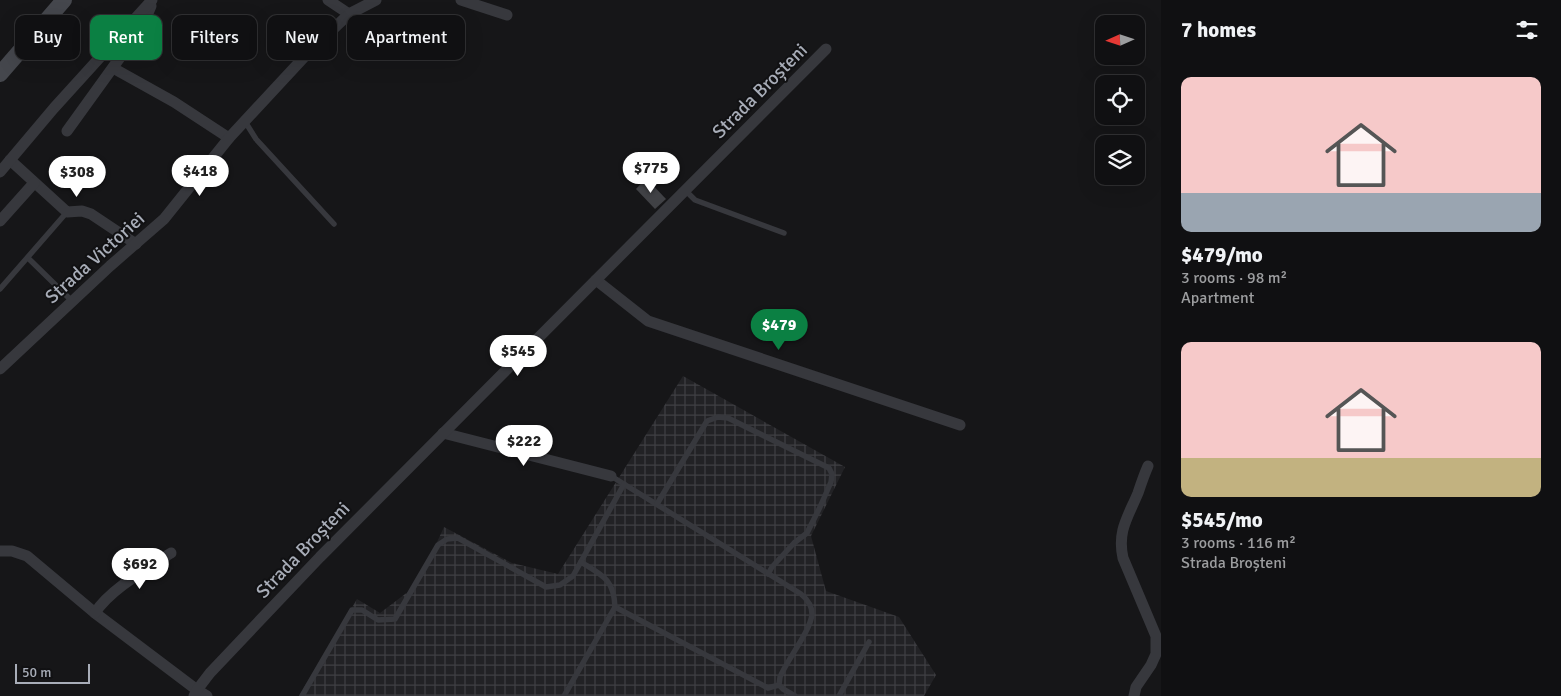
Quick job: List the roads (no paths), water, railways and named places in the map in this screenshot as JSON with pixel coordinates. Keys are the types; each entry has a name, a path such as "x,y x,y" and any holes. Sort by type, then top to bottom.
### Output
{"main road":[{"path":"0,74 64,0"}],"street":[{"path":"67,131 142,27 153,0"},
{"path":"0,172 54,108 153,0"},
{"path":"328,0 349,14"},
{"name":"Strada Victoriei","path":"0,369 72,301 164,219 244,120 307,54 349,14 376,0"},
{"path":"461,0 507,15"},
{"name":"Strada Broșteni","path":"200,694 210,673 320,557 826,49"},
{"path":"113,68 174,102 229,138"},
{"path":"10,160 67,212 82,211 91,214 136,244"},
{"path":"0,221 34,183"},
{"path":"596,280 648,321 960,425"},
{"path":"443,433 611,476"},
{"path":"1134,696 1136,687 1156,654 1156,636 1123,558 1120,546 1124,523 1148,466"},
{"path":"0,551 27,556 95,613 200,694"},
{"path":"95,613 100,605 110,596 171,553"}],"lane":[{"path":"244,120 256,139 334,224"},
{"path":"685,190 695,200 784,233"},
{"path":"0,289 67,212"},
{"path":"28,258 72,301"},
{"path":"657,504 707,421 718,417 728,418 829,468 832,474 831,482 807,532 794,543 768,574"},
{"path":"611,476 807,599 812,614 809,625 782,671 779,685"},
{"path":"302,696 352,610 362,610 378,620 394,619 438,545 447,539 458,538 546,587 560,586 573,576 624,484"},
{"path":"564,696 615,607 614,593 607,578 581,562"},
{"path":"615,607 768,688 779,685"},
{"path":"839,696 869,642"},
{"path":"779,685 795,696"}]}
